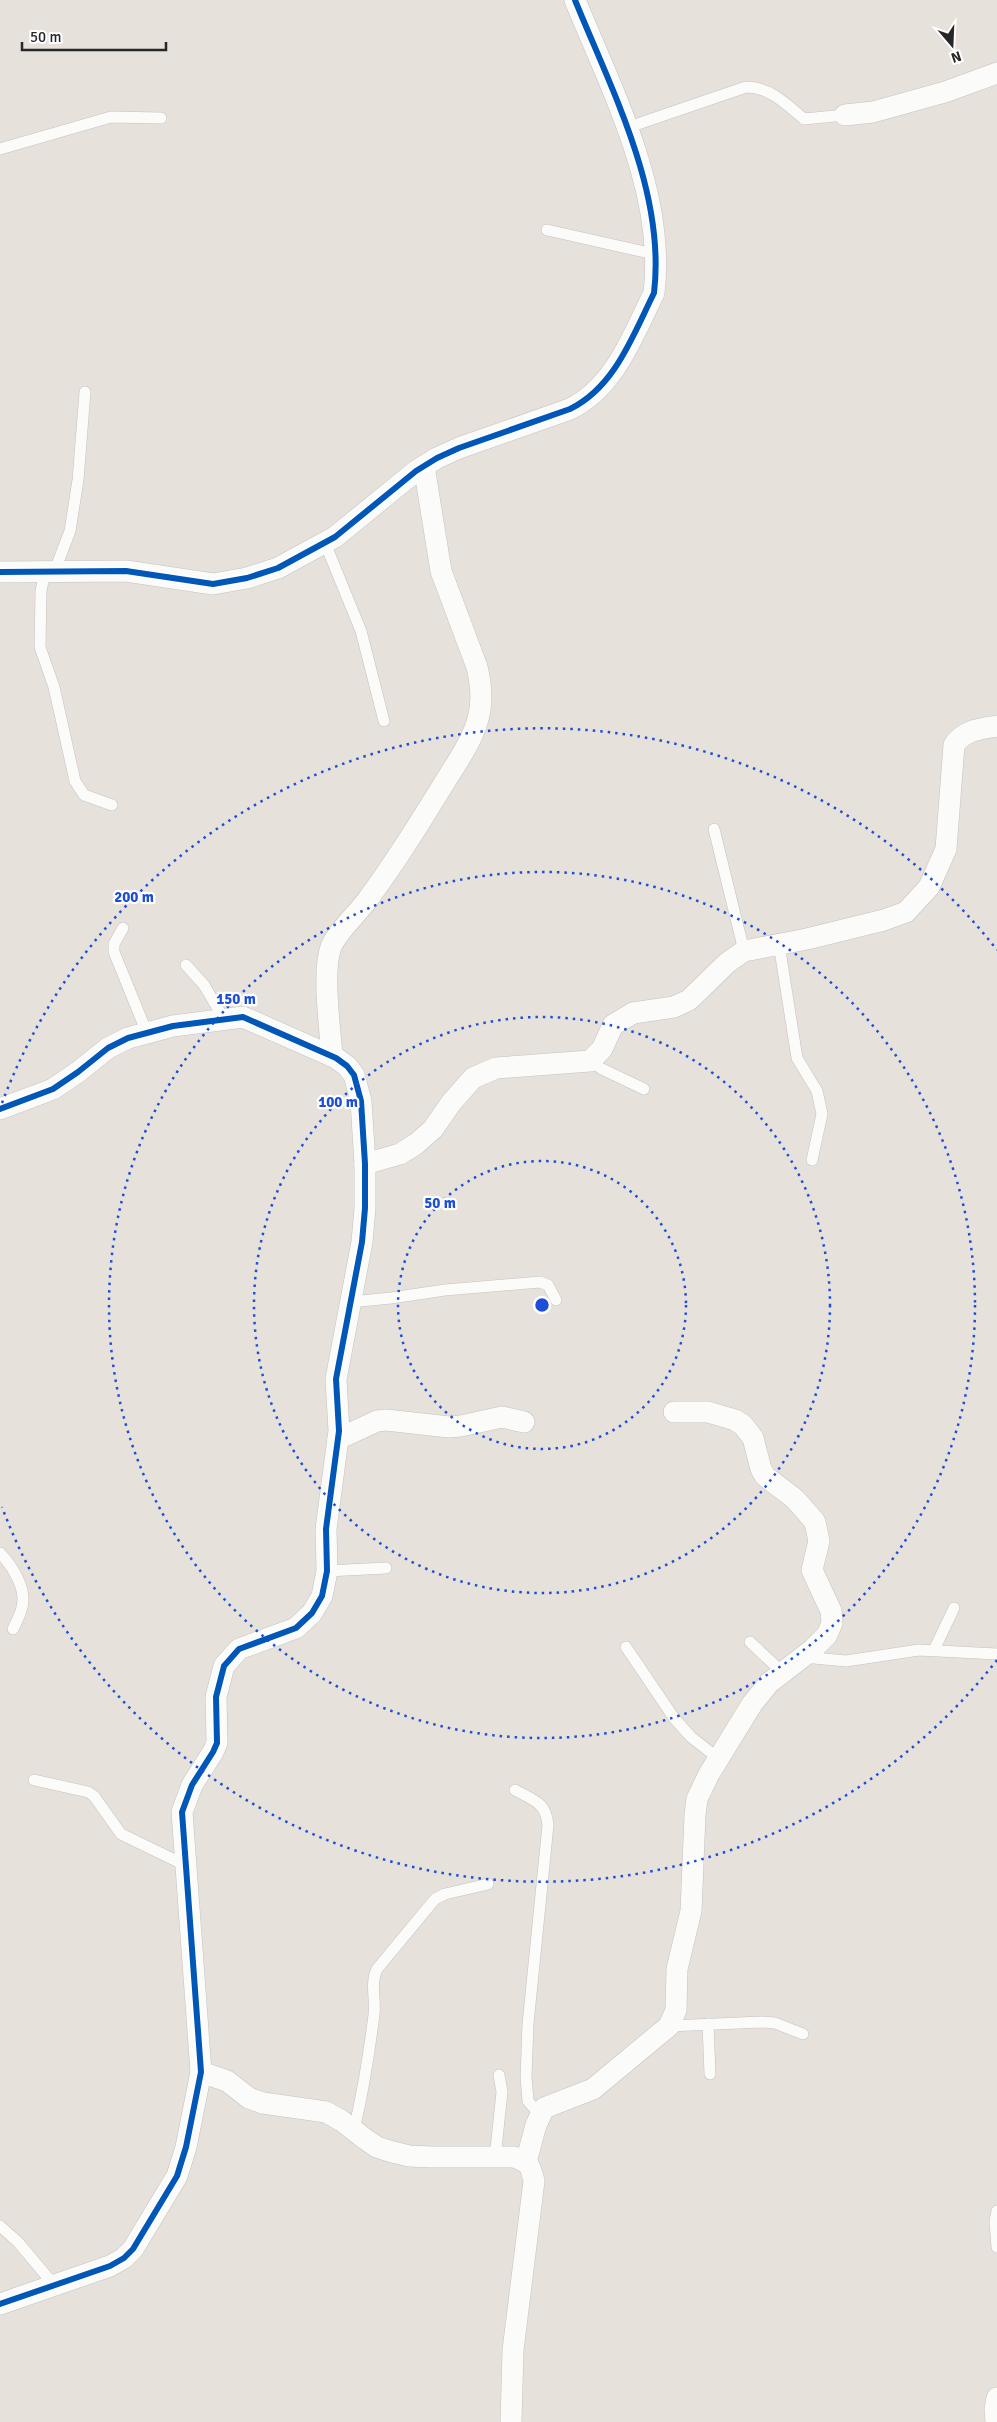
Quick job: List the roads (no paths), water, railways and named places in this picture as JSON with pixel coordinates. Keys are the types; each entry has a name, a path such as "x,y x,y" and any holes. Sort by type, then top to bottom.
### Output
{"street":[{"path":"0,572 50,570 126,571 187,582 213,584 248,578 278,568 326,543 424,466 459,448 570,409 586,401 599,389 611,375 654,293 653,225 644,180 626,128 575,0"},
{"path":"846,115 873,112 927,97 997,73"},
{"path":"332,1056 328,955 332,945 360,910 402,850 459,759 476,726 481,703 481,680 477,666 440,571 424,466"},
{"path":"365,1164 400,1154 416,1144 433,1129 465,1085 473,1078 496,1068 590,1061 602,1049 613,1025 618,1021 633,1013 674,1007 689,1000 727,963 744,951 807,939 884,920 906,912 918,901 938,871 946,850 954,745 960,736 974,730 997,726"},
{"path":"0,1109 53,1089 108,1048 128,1038 173,1026 243,1017 332,1056 347,1066 354,1076 361,1101 365,1164 362,1242 336,1379 339,1409 338,1439 326,1529 328,1571 322,1596 312,1613 296,1628 239,1650 224,1666 216,1697 217,1743 192,1785 182,1812 201,2072 186,2147 177,2176 133,2249 124,2258 110,2266 0,2304"},
{"path":"526,2162 540,2115 544,2108 593,2089 669,2026 676,2010 677,1969 691,1911 695,1807 701,1790 752,1704 769,1682 802,1657 826,1635 832,1623 831,1611 812,1570 819,1541 815,1522 795,1499 765,1476 761,1469 753,1438 743,1425 734,1420 708,1412 674,1412"},
{"path":"338,1439 377,1421 386,1420 449,1427 502,1417 524,1422"},
{"path":"201,2072 228,2081 249,2098 263,2104 326,2112 378,2147 409,2156 514,2158 526,2162 531,2169 534,2181 513,2350 511,2422"},
{"path":"996,2422 995,2409 997,2398"}],"lane":[{"path":"626,128 746,87 759,87 767,90 804,119 846,115"},
{"path":"0,149 111,117 161,118"},
{"path":"547,230 654,254"},
{"path":"85,392 77,489 70,530 50,570 39,635 40,647 54,687 75,781 84,795 112,806"},
{"path":"326,543 364,639 375,694 384,721"},
{"path":"714,829 744,951"},
{"path":"123,928 114,944 114,952 148,1033"},
{"path":"779,944 797,1058 817,1091 822,1106 812,1160"},
{"path":"186,965 204,985 224,1019"},
{"path":"590,1061 602,1069 644,1089"},
{"path":"351,1302 445,1290 540,1282 548,1285 556,1300"},
{"path":"0,1553 14,1572 22,1596 22,1608 13,1629"},
{"path":"328,1571 386,1568"},
{"path":"934,1650 954,1608"},
{"path":"750,1642 782,1672"},
{"path":"626,1646 674,1718 691,1738 719,1759"},
{"path":"802,1657 846,1661 934,1650 997,1654"},
{"path":"34,1780 88,1792 100,1803 121,1834 185,1865"},
{"path":"515,1790 542,1805 546,1810 548,1825 528,2024 526,2077 528,2101 540,2115"},
{"path":"354,2130 363,2090 374,2012 373,1977 377,1969 435,1899 445,1894 488,1884"},
{"path":"669,2026 775,2023 803,2034"},
{"path":"708,2024 710,2074"},
{"path":"495,2158 502,2092 499,2075"},
{"path":"997,2212 995,2222 997,2247"},
{"path":"0,2226 18,2242 54,2285"}]}
